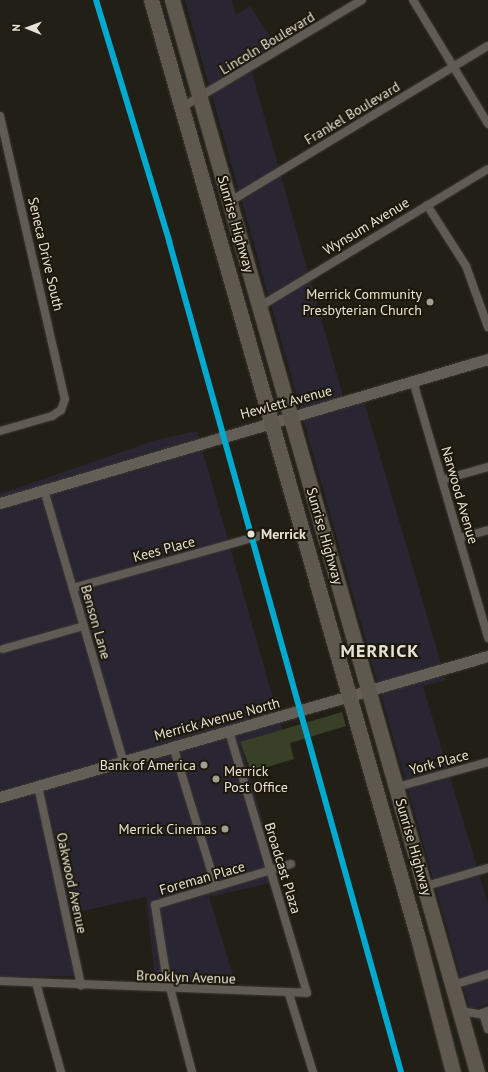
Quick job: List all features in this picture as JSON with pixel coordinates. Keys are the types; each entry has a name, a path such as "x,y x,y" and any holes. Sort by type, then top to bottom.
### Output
{"highway":[{"name":"Sunrise Highway","path":"152,0 184,106 270,421 350,697 453,1072"},
{"name":"Sunrise Highway","path":"172,0 290,416 426,886 477,1072"}],"main road":[{"name":"Hewlett Avenue","path":"0,503 270,421 413,382 488,359"},
{"name":"Merrick Avenue North","path":"0,797 488,656"}],"street":[{"name":"Lincoln Boulevard","path":"184,106 200,98 362,0"},
{"path":"413,0 488,124"},
{"name":"Frankel Boulevard","path":"229,202 488,46"},
{"name":"Seneca Drive South","path":"0,116 66,399 61,410 52,416 0,431"},
{"name":"Wynsum Avenue","path":"259,306 488,169"},
{"path":"426,205 466,266 488,327"},
{"name":"Narwood Avenue","path":"413,382 488,638"},
{"path":"442,480 488,467"},
{"name":"Benson Lane","path":"44,490 123,761"},
{"path":"459,538 488,530"},
{"name":"Kees Place","path":"73,588 262,535"},
{"path":"3,649 84,626"},
{"name":"Broadcast Plaza","path":"228,732 307,993 289,994"},
{"path":"173,746 216,887"},
{"name":"York Place","path":"397,787 488,762"},
{"name":"Oakwood Avenue","path":"38,786 81,985"},
{"name":"Foreman Place","path":"169,989 156,905 271,872 291,864"},
{"path":"426,886 488,868"},
{"path":"453,985 488,974"},
{"name":"Brooklyn Avenue","path":"0,981 289,994"},
{"path":"36,983 61,1072"},
{"path":"169,989 192,1072"},
{"path":"289,994 313,1072"},
{"path":"460,1011 486,1012 488,1029"}],"shaded area":[{"path":"185,0 232,0 236,15 250,6 280,51 251,69 345,403 363,398 446,680 423,686 488,904 488,1004 470,1010"},
{"path":"197,431 282,730 240,742 280,881 209,897 236,985 155,980 146,897 69,914 84,976 0,977 0,494 156,440"}],"green space":[{"path":"342,712 346,726 290,743 294,759 251,772 240,742"}],"transit line":[{"path":"96,0 169,241 401,1072"}],"place":[{"name":"Merrick Community Presbyterian Church","path":"430,302"},
{"name":"Merrick","path":"251,534"},
{"name":"Bank of America","path":"204,765"},
{"name":"Merrick Post Office","path":"216,779"},
{"name":"Merrick Cinemas","path":"225,829"}],"district":[{"name":"MERRICK","path":"380,651"}]}
